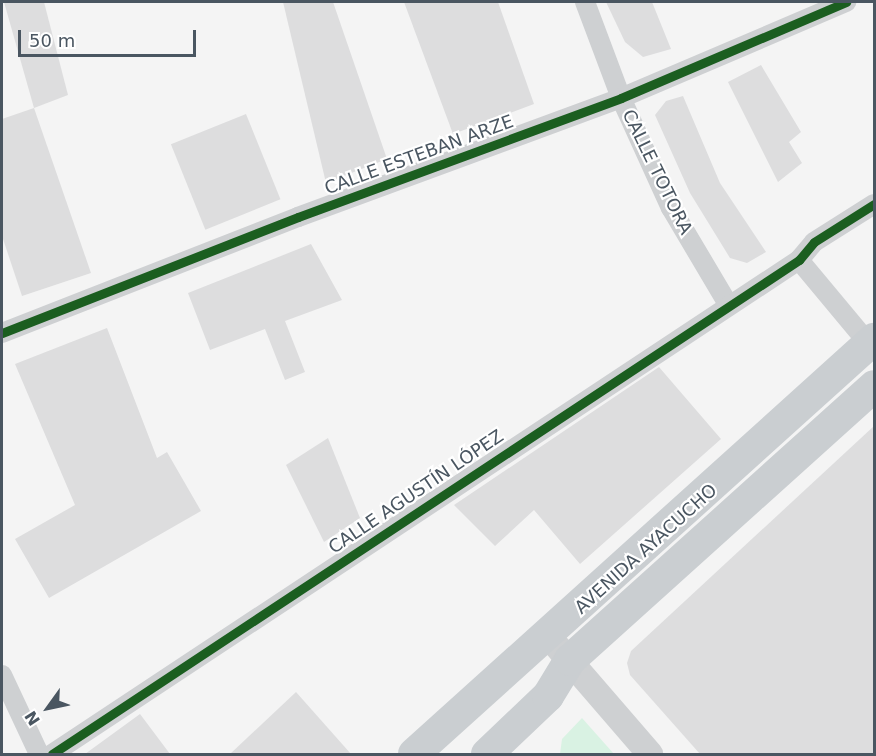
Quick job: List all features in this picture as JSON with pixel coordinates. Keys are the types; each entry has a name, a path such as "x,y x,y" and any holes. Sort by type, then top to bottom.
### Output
{"main road":[{"name":"AVENIDA AYACUCHO","path":"414,754 549,637 872,341"},
{"name":"AVENIDA AYACUCHO","path":"487,754 548,696 570,660 874,386"}],"street":[{"name":"CALLE TOTORA","path":"585,2 621,98 671,207 728,304"},
{"name":"CALLE ESTEBAN ARZE","path":"2,333 621,98 846,2"},
{"name":"CALLE AGUSTÍN LÓPEZ","path":"52,754 728,304 799,260 814,242 874,204"},
{"path":"799,260 872,341"},
{"path":"549,637 650,754"},
{"path":"2,675 39,754"}],"green space":[{"path":"582,718 614,754 560,754 562,739"}],"building":[{"path":"4,2 44,2 68,95 34,108"},
{"path":"283,2 333,2 387,159 326,183"},
{"path":"404,2 498,2 534,104 453,134"},
{"path":"606,2 652,2 671,49 643,57 625,42"},
{"path":"761,65 801,132 789,142 802,163 778,182 728,82"},
{"path":"683,96 720,183 766,252 747,263 730,258 690,193 655,115 666,101"},
{"path":"34,108 91,273 22,296 2,236 2,119"},
{"path":"246,114 280,199 205,230 171,144"},
{"path":"311,244 342,300 285,321 305,372 285,380 265,329 210,350 188,293"},
{"path":"107,328 157,458 167,452 201,511 49,598 15,539 75,505 15,364"},
{"path":"659,367 721,439 580,564 534,510 495,546 454,505"},
{"path":"874,426 874,754 700,754 630,675 627,663 631,651"},
{"path":"328,438 360,518 324,542 286,465"},
{"path":"296,692 351,754 230,754"},
{"path":"140,714 170,754 85,754"}],"cycle path":[{"path":"2,333 298,217 621,98 846,2"},
{"path":"52,754 799,260 814,242 874,204"}]}
